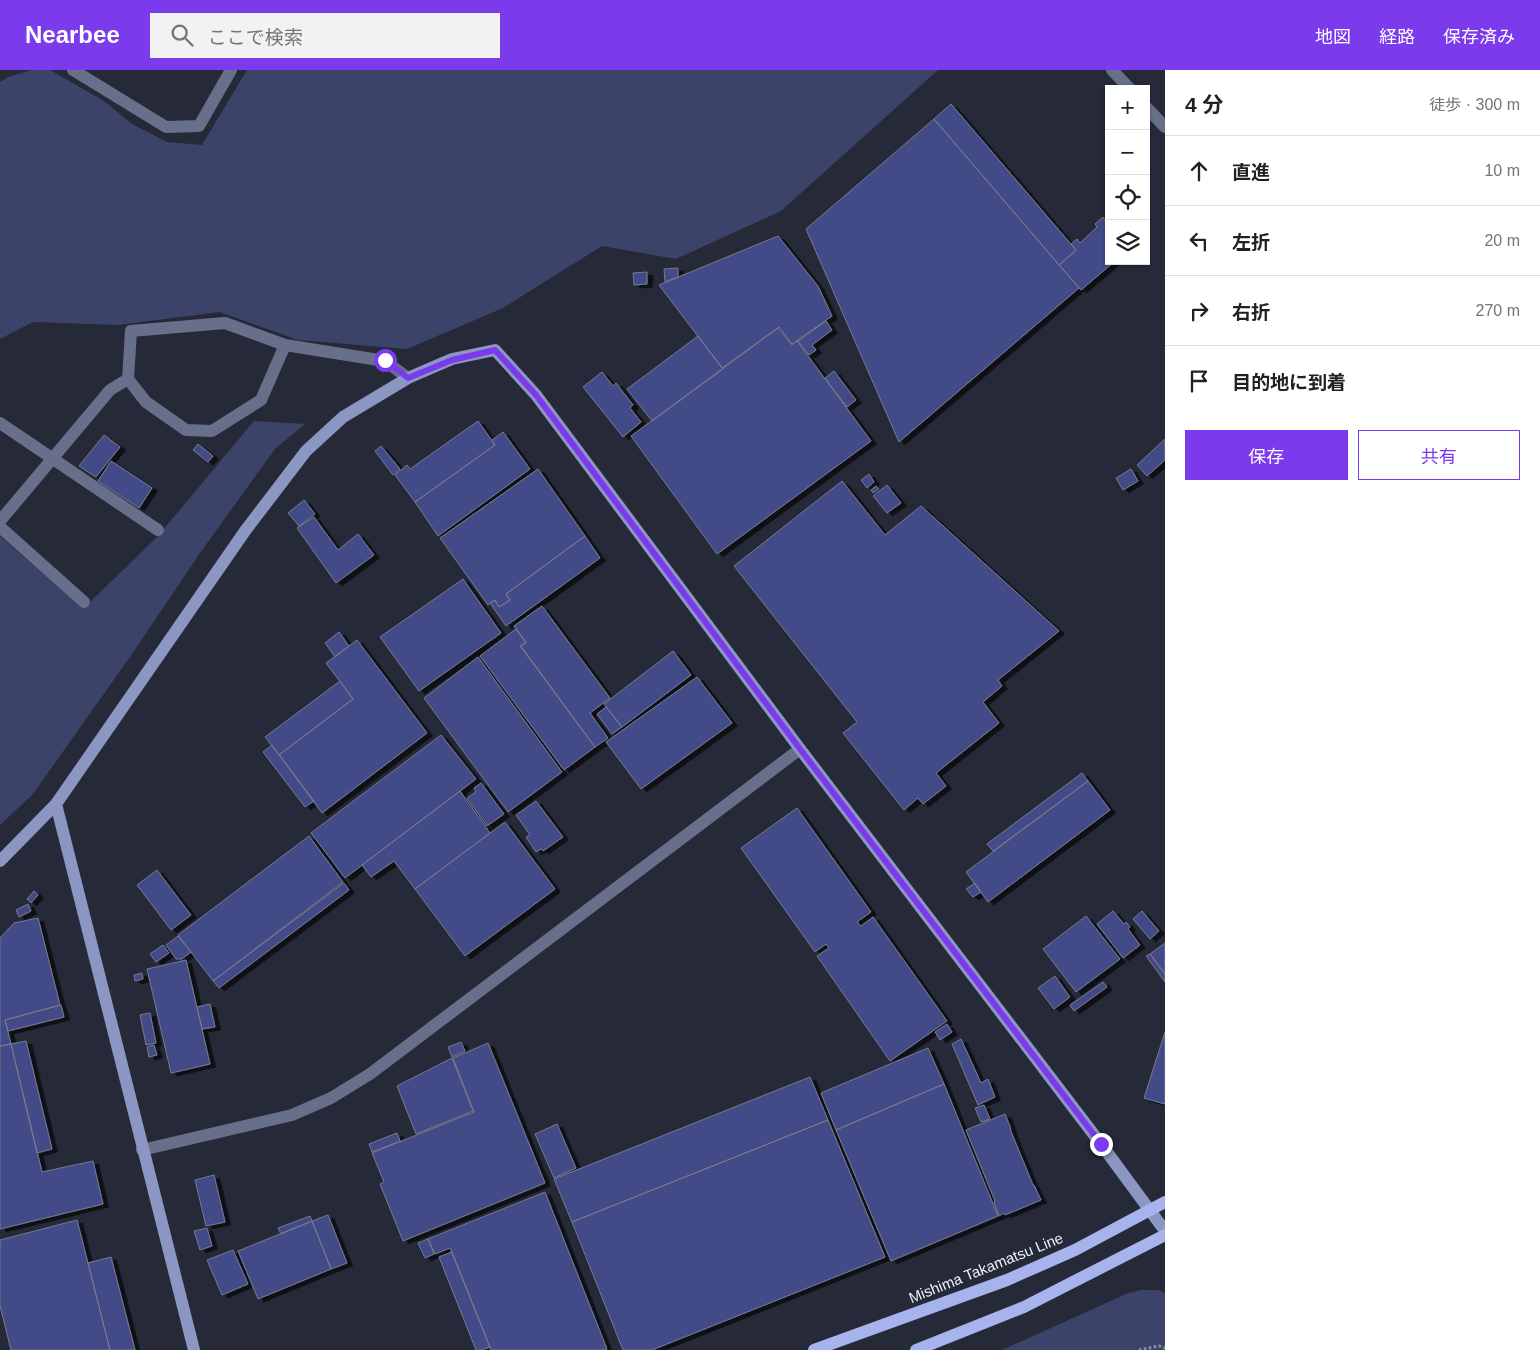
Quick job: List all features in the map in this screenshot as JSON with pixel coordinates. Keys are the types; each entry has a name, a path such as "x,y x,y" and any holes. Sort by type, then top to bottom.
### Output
{"main road":[{"name":"Mishima Takamatsu Line","path":"814,1350 1006,1280 1074,1250 1165,1202"},
{"path":"916,1350 1024,1306 1165,1235"}],"street":[{"path":"73,70 166,127 199,126 231,70"},
{"path":"1112,70 1126,85"},
{"path":"1150,111 1165,127"},
{"path":"285,345 261,400 212,431 186,430 146,402 128,379 131,332 225,323 285,345 385,360 408,378"},
{"path":"0,861 56,804 245,531 306,451 343,417 408,378 452,360 495,350 536,395 800,749 1165,1231"},
{"path":"0,521 110,390 128,379"},
{"path":"0,423 158,530"},
{"path":"0,527 84,602"},
{"path":"142,1150 292,1116 331,1098 370,1074 800,749"},
{"path":"56,804 194,1350"}],"path":[{"path":"1139,1350 1159,1346 1165,1348"}],"shaded area":[{"path":"32,70 50,70 104,101 132,124 167,142 202,145 247,70 938,70 781,211 676,259 602,246 503,308 407,349 298,340 220,312 118,325 33,322 0,339 0,82 8,77"},
{"path":"254,421 305,424 275,449 200,553 132,654 33,794 0,825 0,536 83,609 158,536"},
{"path":"1141,1290 1159,1290 1165,1293 1165,1350 1002,1350 1126,1294"}],"building":[{"path":"951,104 1076,250 1059,265 934,119"},
{"path":"934,119 1079,288 899,442 806,229"},
{"path":"1103,217 1105,220 1105,265 1110,265 1081,290 1059,265 1076,250 1071,244 1077,239 1080,243 1097,227 1095,224"},
{"path":"778,236 818,286 832,316 792,344 779,327 722,368 659,285"},
{"path":"678,268 678,277 665,282 664,269"},
{"path":"647,272 647,284 634,285 633,273"},
{"path":"826,321 832,330 812,345 816,350 809,355 798,341"},
{"path":"778,328 792,345 797,341 871,441 717,554 631,436"},
{"path":"698,336 723,369 652,421 627,389"},
{"path":"834,371 856,400 847,407 825,378"},
{"path":"602,372 613,386 616,383 633,405 630,408 641,422 623,437 583,387"},
{"path":"478,421 495,445 415,502 395,475 407,465 410,469"},
{"path":"503,432 530,469 438,536 415,502 495,445 492,440"},
{"path":"104,435 120,447 96,477 79,466"},
{"path":"1165,439 1165,460 1147,476 1137,465"},
{"path":"198,444 213,456 208,462 193,450"},
{"path":"381,446 400,469 393,475 375,451"},
{"path":"111,461 152,488 139,508 98,481"},
{"path":"538,469 585,536 506,594 510,600 499,607 495,600 488,605 440,538"},
{"path":"1131,469 1138,481 1123,490 1116,478"},
{"path":"869,474 874,482 867,488 861,480"},
{"path":"842,481 885,535 921,506 1059,631 998,680 1002,686 983,702 999,723 936,773 946,786 923,804 918,798 904,810 843,733 857,722 734,566"},
{"path":"887,485 901,503 887,513 873,496"},
{"path":"876,486 879,489 873,493 871,490"},
{"path":"304,500 315,514 299,526 288,513"},
{"path":"314,517 338,550 358,534 374,555 336,583 297,528"},
{"path":"585,536 600,558 506,626 490,603 495,600 499,607 510,600 506,594"},
{"path":"463,579 501,633 419,691 380,637"},
{"path":"542,606 610,698 590,713 608,738 595,747 521,646 526,643 514,626"},
{"path":"516,629 526,642 520,646 595,747 564,770 480,656"},
{"path":"339,632 349,646 335,657 325,643"},
{"path":"357,640 427,733 322,813 279,755 353,699 326,663"},
{"path":"673,651 691,675 622,727 604,704"},
{"path":"478,657 562,772 508,812 424,698"},
{"path":"697,677 732,723 641,789 606,742"},
{"path":"340,681 353,699 279,755 265,737"},
{"path":"606,707 622,727 612,734 597,714"},
{"path":"441,735 476,779 345,878 311,833"},
{"path":"272,745 314,801 305,807 263,752"},
{"path":"1082,773 1088,781 993,851 987,844"},
{"path":"1088,781 1110,810 988,902 966,872"},
{"path":"481,783 504,814 487,826 467,798 476,792 474,788"},
{"path":"460,791 490,833 415,889 394,861 371,877 362,865"},
{"path":"536,801 563,837 543,851 541,849 536,852 526,837 530,835 516,815"},
{"path":"797,808 871,912 857,922 861,926 873,917 947,1021 890,1061 817,956 829,948 826,944 815,952 741,848"},
{"path":"505,822 555,889 465,956 415,889"},
{"path":"309,836 343,882 213,981 178,935"},
{"path":"157,870 191,915 171,930 137,885"},
{"path":"344,883 349,890 219,988 213,981"},
{"path":"975,883 981,892 973,897 966,889"},
{"path":"34,891 38,895 31,903 27,899"},
{"path":"28,904 31,911 19,917 16,910"},
{"path":"1113,911 1124,924 1126,922 1130,927 1128,929 1140,945 1123,958 1097,924"},
{"path":"1142,911 1159,931 1150,939 1133,919"},
{"path":"1086,916 1120,959 1076,992 1043,949"},
{"path":"38,918 60,1005 5,1020 11,1044 0,1046 0,938 14,923"},
{"path":"178,936 191,952 182,959 176,959 166,945"},
{"path":"1165,943 1165,974 1150,954"},
{"path":"163,945 169,953 156,962 150,954"},
{"path":"1150,954 1165,974 1165,982 1146,956"},
{"path":"186,960 210,1064 171,1073 147,969"},
{"path":"142,973 143,979 135,981 134,975"},
{"path":"1055,976 1070,997 1054,1009 1038,988"},
{"path":"1103,982 1107,987 1074,1011 1070,1005"},
{"path":"210,1004 215,1027 202,1029 197,1007"},
{"path":"61,1005 64,1017 8,1031 5,1020"},
{"path":"150,1013 156,1043 146,1045 140,1015"},
{"path":"947,1024 952,1032 940,1040 935,1032"},
{"path":"1165,1032 1165,1104 1144,1098"},
{"path":"961,1039 981,1083 988,1079 995,1097 978,1105 952,1044"},
{"path":"26,1041 52,1149 37,1153 11,1044"},
{"path":"461,1042 465,1051 452,1057 448,1047"},
{"path":"488,1043 545,1183 403,1241 380,1184 384,1182 372,1153 474,1112 453,1058"},
{"path":"11,1044 42,1172 93,1161 103,1204 0,1229 0,1046"},
{"path":"154,1045 157,1055 149,1057 147,1047"},
{"path":"928,1048 944,1084 836,1130 821,1093"},
{"path":"452,1058 473,1111 416,1134 397,1086"},
{"path":"810,1077 828,1120 572,1222 554,1179"},
{"path":"944,1084 998,1216 891,1261 836,1130"},
{"path":"984,1105 990,1119 981,1122 975,1108"},
{"path":"1005,1114 1033,1185 1041,1200 999,1216 995,1201 966,1130"},
{"path":"828,1120 885,1257 652,1350 623,1350 572,1222"},
{"path":"557,1124 576,1168 554,1178 535,1134"},
{"path":"397,1133 400,1141 372,1152 369,1144"},
{"path":"214,1175 225,1222 206,1226 195,1180"},
{"path":"545,1192 607,1349 491,1350 450,1248 435,1254 428,1239"},
{"path":"328,1215 347,1263 331,1269 312,1221"},
{"path":"310,1216 312,1221 281,1234 278,1228"},
{"path":"77,1220 110,1350 11,1350 0,1306 0,1240"},
{"path":"312,1221 331,1269 258,1299 238,1251"},
{"path":"207,1228 212,1246 200,1250 194,1231"},
{"path":"428,1239 434,1254 425,1258 418,1243"},
{"path":"233,1250 248,1284 222,1295 207,1260"},
{"path":"452,1252 490,1347 482,1350 476,1350 439,1257"},
{"path":"111,1257 135,1350 110,1350 88,1263"}],"route":[{"path":"385,360 408,378 452,360 495,350 536,395 800,749 1101,1144"}]}
